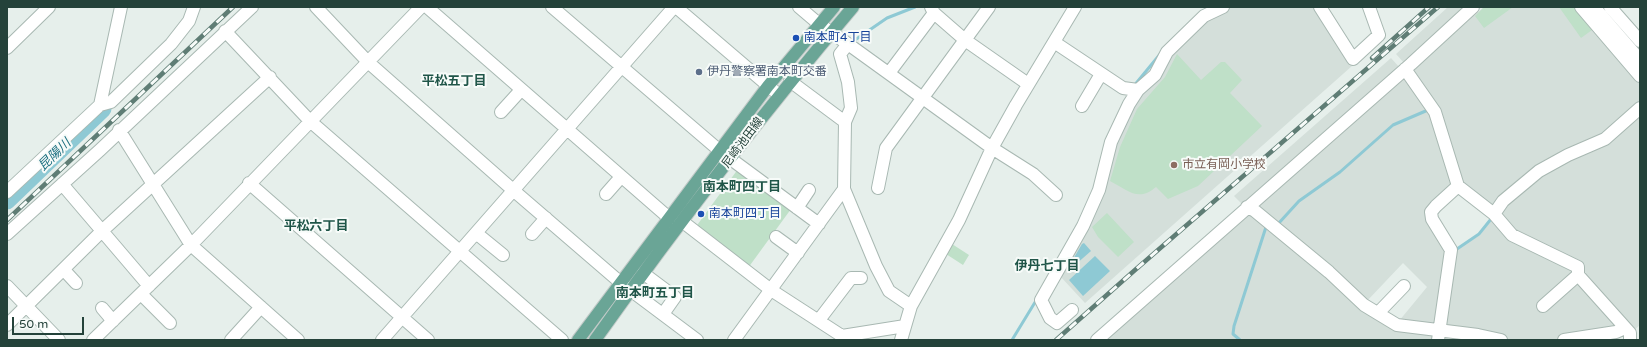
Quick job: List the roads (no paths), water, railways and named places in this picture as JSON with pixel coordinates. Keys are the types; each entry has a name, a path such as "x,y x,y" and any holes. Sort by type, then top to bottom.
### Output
{"main road":[{"name":"尼崎池田線","path":"595,340 626,286 669,218 768,86 834,7"},
{"name":"尼崎池田線","path":"578,340 626,286 644,273 790,82 854,7"}],"street":[{"path":"7,48 49,7"},
{"path":"100,105 121,7"},
{"path":"7,234 252,7"},
{"path":"316,7 368,62 546,218 626,286 697,340"},
{"path":"93,340 191,244 421,7"},
{"path":"426,7 669,218 681,224 771,290 819,320 836,336 905,326"},
{"path":"552,7 620,67 731,159 819,224"},
{"path":"382,340 620,67 675,7 780,95"},
{"path":"799,7 819,24 832,31 992,148 1033,174 1056,195"},
{"path":"878,188 886,148 989,7"},
{"path":"901,340 911,306 959,220 992,148 1028,84 1075,7"},
{"path":"1072,310 1057,323 1050,318 1041,300 1083,226 1099,190 1111,142 1129,104 1133,89 1155,75 1167,52 1201,12 1223,7"},
{"path":"1320,7 1353,59 1379,35 1369,7"},
{"path":"1097,340 1405,69 1473,7"},
{"path":"1581,7 1640,76"},
{"path":"1594,7 1640,60"},
{"path":"1610,7 1640,41"},
{"path":"7,192 100,105 111,102 171,44 189,21 192,8"},
{"path":"889,73 932,10 965,40 1028,84"},
{"path":"225,31 310,121 562,340"},
{"path":"1054,42 1101,74 1133,89"},
{"path":"848,44 840,54 848,82 851,108 845,122 844,189 876,266 889,291 911,306"},
{"path":"1405,69 1435,112 1458,186 1494,214 1512,235 1578,267 1578,275 1631,335"},
{"path":"1082,106 1101,74"},
{"path":"7,324 64,270 103,230 270,77"},
{"path":"790,82 845,122"},
{"path":"501,112 521,90"},
{"path":"1494,214 1503,201 1539,171 1568,155 1605,139 1640,108"},
{"path":"119,130 191,244 298,340"},
{"path":"606,194 621,177"},
{"path":"62,184 103,230 170,323"},
{"path":"249,184 428,340"},
{"path":"1439,335 1451,250 1432,219 1431,212 1458,186"},
{"path":"734,340 844,189"},
{"path":"796,208 809,190"},
{"path":"1247,207 1255,211 1297,245 1329,272 1364,305 1397,325 1439,335 1478,335 1501,340"},
{"path":"532,234 546,218"},
{"path":"476,232 503,255"},
{"path":"776,237 798,253"},
{"path":"64,270 76,283"},
{"path":"644,273 675,297 663,314"},
{"path":"1543,306 1578,275"},
{"path":"819,320 851,278 861,278"},
{"path":"7,286 59,340"},
{"path":"1378,313 1404,286"},
{"path":"231,340 261,307"},
{"path":"102,308 113,320"},
{"path":"1564,340 1616,332 1631,335"}],"water":[{"path":"1084,243 1091,251 1075,265 1072,261"},
{"path":"1095,256 1110,271 1083,296 1069,280"}],"waterway":[{"path":"852,42 887,18 915,7"},
{"path":"1133,87 1161,53"},
{"name":"昆陽川","path":"7,201 103,109"},
{"path":"1278,224 1299,201 1340,172 1393,125 1428,110"},
{"path":"1454,251 1479,234 1491,219"},
{"path":"1240,340 1233,334 1234,326 1266,227"},
{"path":"1012,340 1037,299"}],"railway":[{"path":"7,220 233,7"},
{"path":"1372,58 1429,7"},
{"path":"1056,340 1438,7"}],"place":[{"name":"南本町4丁目","path":"796,38"},
{"name":"伊丹警察署南本町交番","path":"699,72"},
{"name":"市立有岡小学校","path":"1174,165"},
{"name":"南本町四丁目","path":"701,214"}],"district":[{"name":"平松五丁目","path":"454,82"},
{"name":"南本町四丁目","path":"742,188"},
{"name":"平松六丁目","path":"316,227"},
{"name":"伊丹七丁目","path":"1047,267"},
{"name":"南本町五丁目","path":"655,294"}]}
